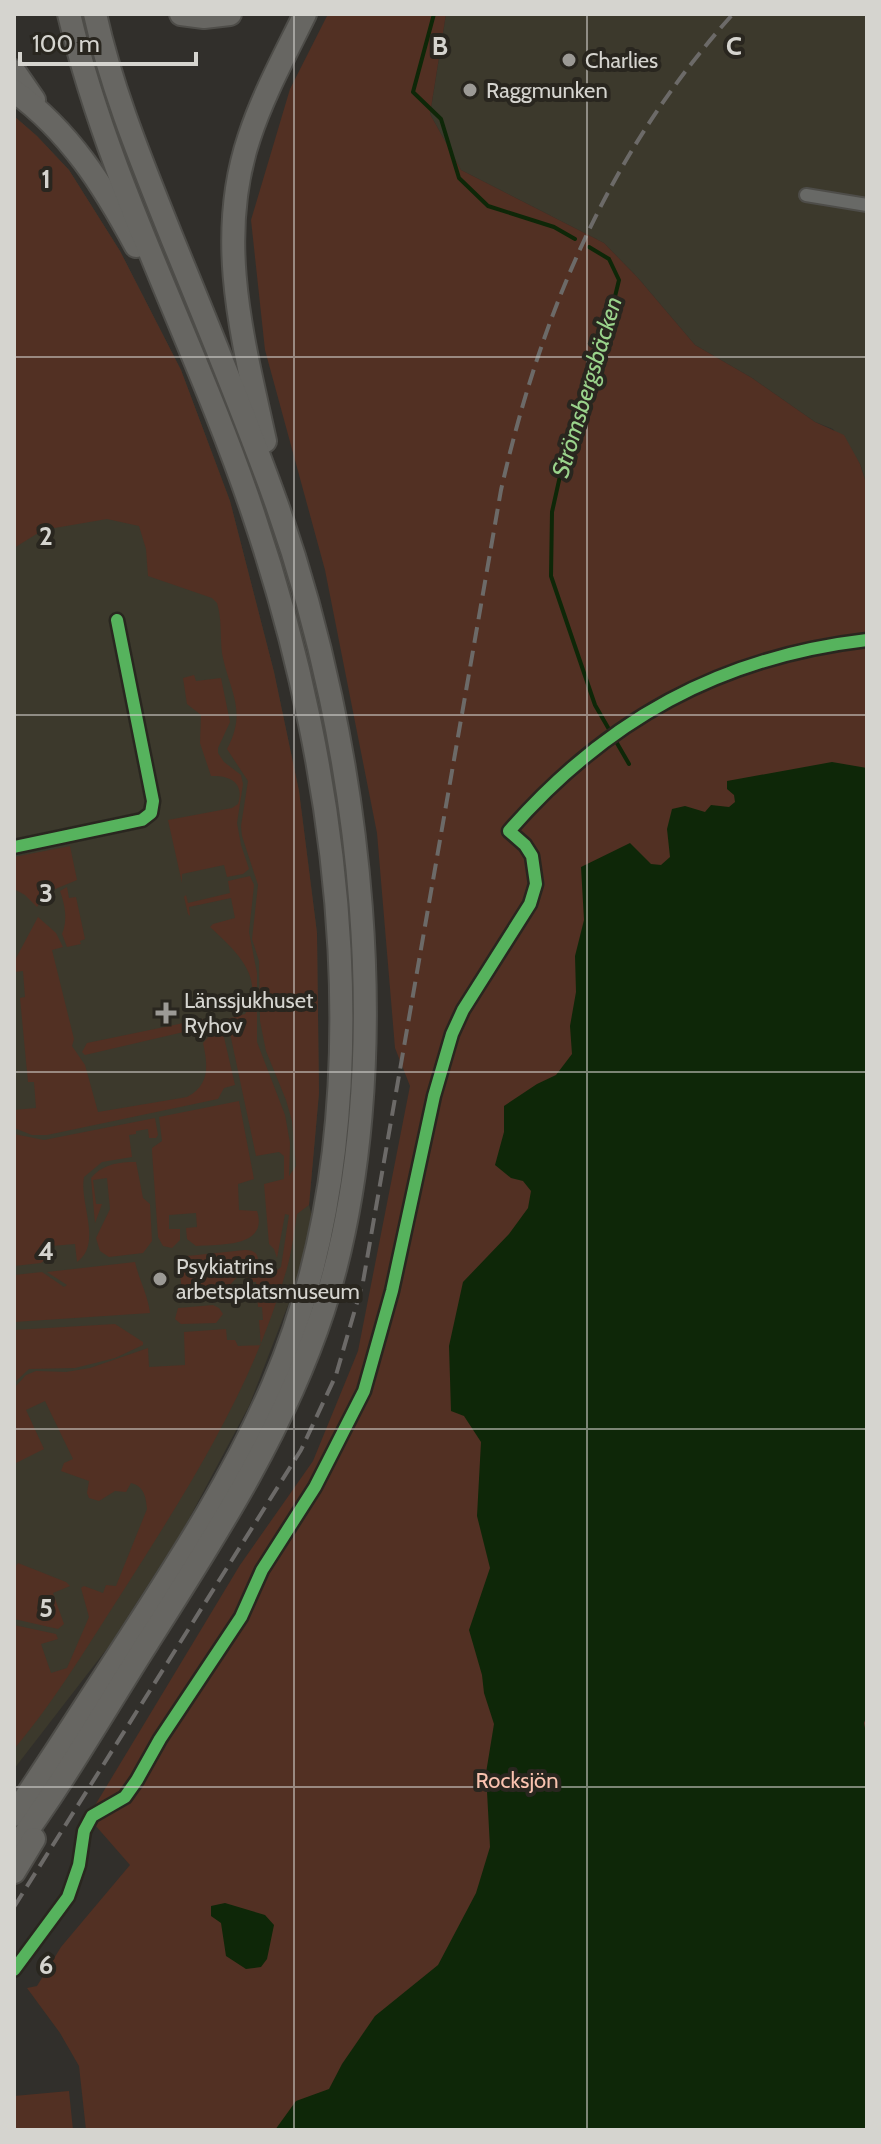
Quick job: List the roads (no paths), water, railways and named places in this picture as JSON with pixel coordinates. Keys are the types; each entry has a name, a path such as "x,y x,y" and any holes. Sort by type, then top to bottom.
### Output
{"highway":[{"path":"14,1815 210,1511 274,1384 303,1302 326,1210 337,1131 341,1021 337,927 327,834 307,713 286,622 255,516 120,174 95,104 69,14"},
{"path":"95,14 118,97 149,182 278,509"},
{"path":"181,14 204,17 230,14"},
{"path":"14,1849 69,1769 225,1523 279,1424 323,1308 356,1166 363,1090 364,1019 352,830 321,660 278,509 238,316 232,268 233,215 241,166 256,118 305,14"},
{"path":"14,71 41,111 80,154 103,188 191,348"},
{"path":"14,91 41,111"},
{"path":"14,1791 87,1705"},
{"path":"14,1872 41,1829 69,1769"}],"street":[{"path":"806,195 867,205"},
{"path":"14,847 142,820 151,813 153,801 117,620"}],"waterway":[{"name":"Strömsbergsbäcken","path":"434,14 413,92 441,119 459,178 488,206 554,227 575,239"},
{"name":"Strömsbergsbäcken","path":"589,247 609,259 619,280 601,354 572,422 552,512 551,576 595,705 629,764"}],"railway":[{"path":"14,1907 301,1450 336,1375 363,1282 501,490 517,424 560,297 616,178 650,121 689,66 733,14"}],"place":[{"name":"Charlies","path":"569,60"},
{"name":"Raggmunken","path":"470,90"},
{"name":"Länssjukhuset Ryhov","path":"166,1013"},
{"name":"Psykiatrins arbetsplatsmuseum","path":"160,1279"}],"park label":[{"name":"Rocksjön","path":"517,1780"}]}
